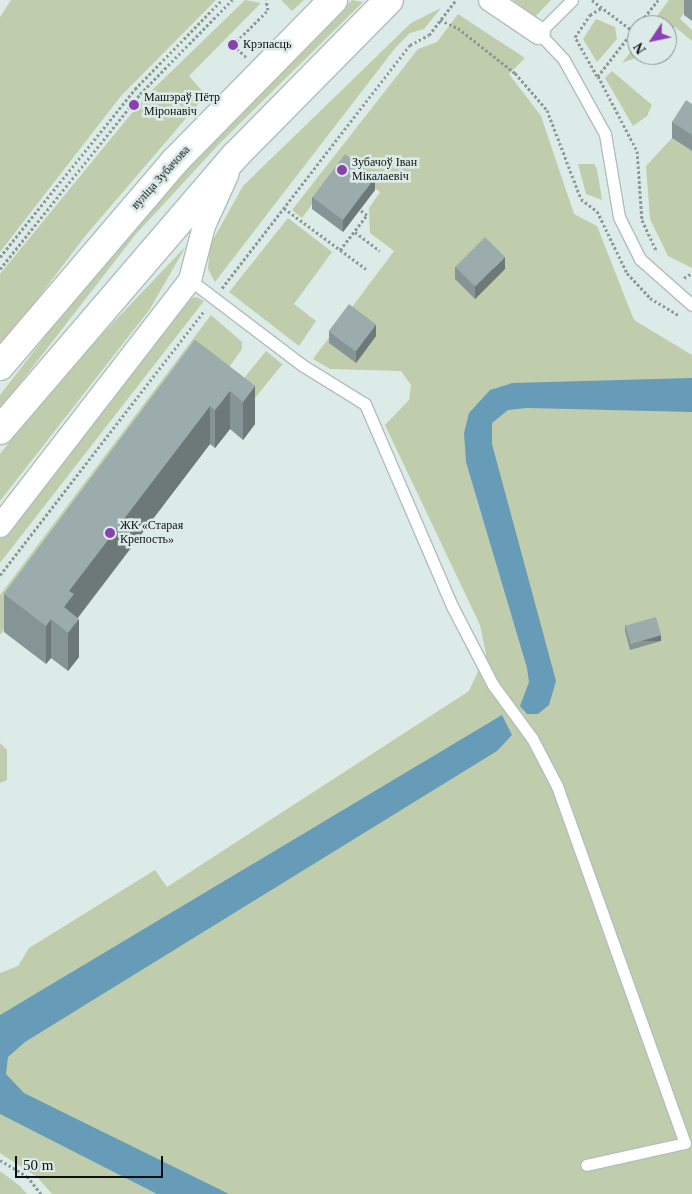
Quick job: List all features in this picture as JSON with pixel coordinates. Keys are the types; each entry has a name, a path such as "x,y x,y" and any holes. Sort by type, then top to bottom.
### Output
{"highway":[{"name":"вуліца Зубачова","path":"0,366 176,160 333,0"},
{"path":"0,430 235,156 389,0"}],"street":[{"path":"490,0 539,33"},
{"path":"0,526 190,280 204,226 235,156"}],"lane":[{"path":"572,0 539,33 564,60 605,134 619,217 640,259 690,304"},
{"path":"190,280 302,365 365,404 452,606 493,685 532,738 558,786 685,1143 586,1165"}],"path":[{"path":"0,257 135,90 222,0"},
{"path":"0,269 140,94 232,0"},
{"path":"234,45 268,10 266,0"},
{"path":"592,0 627,27"},
{"path":"646,15 658,0"},
{"path":"601,8 590,15 575,37 632,137 642,220 663,259"},
{"path":"440,20 458,28 515,73 547,110 581,199 597,211 628,273 650,298 681,316"},
{"path":"598,76 627,39"},
{"path":"284,208 366,269"},
{"path":"340,250 367,215 360,210"},
{"path":"355,232 380,250"},
{"path":"681,279 692,273"},
{"path":"678,275 686,283"},
{"path":"0,1160 27,1176 41,1194"}],"green space":[{"path":"11,0 216,0 121,96 0,252 0,17"},
{"path":"245,0 261,3 189,76 206,95 86,235 0,348 0,274 145,97"},
{"path":"281,0 304,0 292,11"},
{"path":"352,0 363,2 220,143 136,234 0,409 0,395 130,227"},
{"path":"513,0 551,0 535,17"},
{"path":"669,0 692,0 680,19 692,30 692,41 677,29 677,15 658,15"},
{"path":"441,8 424,29 410,33 396,47 215,282 208,269 210,245 243,186 411,23"},
{"path":"458,14 525,58 509,74 541,116 574,214 597,226 634,320 692,355 692,1194 52,1194 37,1177 0,1153 0,973 18,966 29,948 155,870 167,887 469,691 486,654 480,625 385,425 409,400 411,385 401,371 330,369 313,359 394,251 370,233 369,208 380,192 342,164 302,218 292,210 418,49 437,42"},
{"path":"596,19 615,27 617,39 597,62 583,39"},
{"path":"612,71 652,105 647,116 633,126 605,78"},
{"path":"672,138 692,151 692,268 668,256 650,219 646,166"},
{"path":"578,164 594,164 597,169 602,200 586,194"},
{"path":"288,218 332,252 294,304 316,321 299,346 229,292"},
{"path":"186,246 150,309 0,501 0,454 52,387"},
{"path":"196,297 204,301 0,563 0,539 183,300"},
{"path":"211,315 242,342 242,349 225,373 195,381 0,635 0,595"},
{"path":"266,351 282,364 246,409 229,396"},
{"path":"0,743 7,750 7,780 0,783"},
{"path":"0,1171 20,1186 27,1194 0,1194"}],"water":[{"path":"692,378 692,412 527,408 508,410 492,423 492,444 556,681 549,705 538,714 527,714 520,706 529,682 527,668 466,462 464,433 469,413 490,390 512,383"},
{"path":"502,715 512,735 497,751 25,1042 8,1057 6,1074 24,1093 229,1194 157,1194 0,1114 0,1015"}],"building":[{"path":"686,100 692,104 692,135 672,122"},
{"path":"345,154 375,177 343,220 313,197"},
{"path":"485,237 505,257 475,286 455,267"},
{"path":"349,304 376,324 356,352 329,331"},
{"path":"195,340 255,386 243,402 230,391 215,410 210,406 69,591 74,594 64,607 79,619 68,633 51,619 46,626 4,594"},
{"path":"656,617 661,635 630,644 625,626"}],"place":[{"name":"Крэпасць","path":"233,45"},
{"name":"Машэраў Пётр Міронавіч","path":"134,105"},
{"name":"Зубачоў Іван Мікалаевіч","path":"342,170"},
{"name":"ЖК «Старая Крепость»","path":"110,533"}]}
